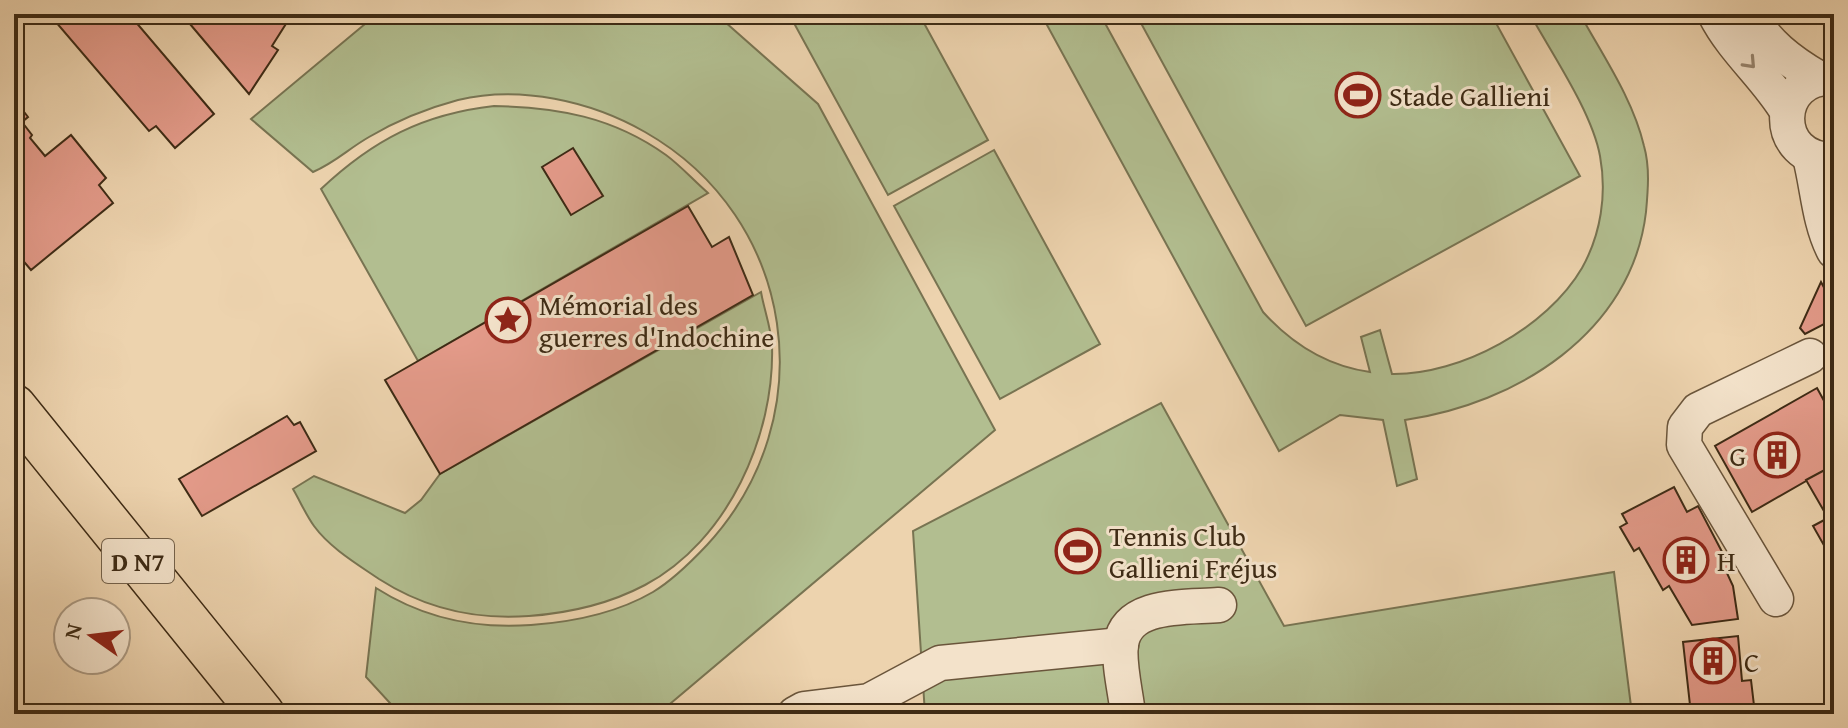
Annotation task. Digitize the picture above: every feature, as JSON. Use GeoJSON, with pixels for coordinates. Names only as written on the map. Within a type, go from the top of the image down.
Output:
{"type":"FeatureCollection","features":[{"type":"Feature","properties":{"kind":"main road","name":"D N7"},"geometry":{"type":"LineString","coordinates":[[14,407],[262,714]]}},
{"type":"Feature","properties":{"kind":"street"},"geometry":{"type":"LineString","coordinates":[[1715,14],[1734,46],[1775,90],[1787,111]]}},
{"type":"Feature","properties":{"kind":"street"},"geometry":{"type":"LineString","coordinates":[[1749,14],[1761,35],[1783,56],[1826,78]]}},
{"type":"Feature","properties":{"kind":"street"},"geometry":{"type":"LineString","coordinates":[[1826,78],[1798,90],[1787,111],[1787,122],[1794,142],[1822,158],[1820,213],[1834,251]]}},
{"type":"Feature","properties":{"kind":"street"},"geometry":{"type":"LineString","coordinates":[[1776,599],[1684,445],[1685,427],[1698,410],[1810,356]]}},
{"type":"Feature","properties":{"kind":"street"},"geometry":{"type":"LineString","coordinates":[[1128,714],[1121,645],[1127,627],[1149,612],[1219,605]]}},
{"type":"Feature","properties":{"kind":"street"},"geometry":{"type":"LineString","coordinates":[[795,714],[804,709],[869,701],[940,663],[1121,645]]}},
{"type":"Feature","properties":{"kind":"green space"},"geometry":{"type":"Polygon","coordinates":[[[377,14],[716,14],[818,104],[995,430],[658,714],[400,714],[366,677],[376,588],[431,614],[471,623],[511,626],[563,622],[610,611],[653,592],[675,576],[707,545],[744,494],[768,439],[779,381],[777,323],[762,267],[735,215],[696,169],[645,132],[578,104],[506,94],[458,100],[390,126],[313,172],[251,119],[377,14]]]}},
{"type":"Feature","properties":{"kind":"green space"},"geometry":{"type":"Polygon","coordinates":[[[789,14],[919,14],[988,140],[888,195],[789,14]]]}},
{"type":"Feature","properties":{"kind":"green space"},"geometry":{"type":"Polygon","coordinates":[[[1041,14],[1100,14],[1263,312],[1286,334],[1324,359],[1370,372],[1361,337],[1380,330],[1392,374],[1419,372],[1473,357],[1525,328],[1567,290],[1582,268],[1594,242],[1601,214],[1603,185],[1600,156],[1580,102],[1530,14],[1580,14],[1633,111],[1648,170],[1646,212],[1636,255],[1618,293],[1593,327],[1562,355],[1526,379],[1488,398],[1405,420],[1417,479],[1397,486],[1383,420],[1340,415],[1279,451],[1041,14]]]}},
{"type":"Feature","properties":{"kind":"green space","name":"Stade Gallieni"},"geometry":{"type":"Polygon","coordinates":[[[1136,14],[1491,14],[1580,176],[1306,326],[1136,14]]]}},
{"type":"Feature","properties":{"kind":"green space"},"geometry":{"type":"Polygon","coordinates":[[[494,106],[562,112],[626,131],[666,155],[708,193],[418,361],[321,189],[360,156],[400,132],[444,115],[494,106]]]}},
{"type":"Feature","properties":{"kind":"green space"},"geometry":{"type":"Polygon","coordinates":[[[994,150],[1100,344],[1000,399],[894,206],[994,150]]]}},
{"type":"Feature","properties":{"kind":"green space"},"geometry":{"type":"Polygon","coordinates":[[[761,292],[772,345],[771,379],[755,449],[741,482],[700,542],[674,566],[631,592],[589,606],[529,616],[470,614],[432,605],[379,579],[336,548],[314,526],[293,489],[314,476],[405,513],[421,500],[440,474],[761,292]]]}},
{"type":"Feature","properties":{"kind":"green space","name":"Tennis Club Gallieni Fréjus"},"geometry":{"type":"Polygon","coordinates":[[[1161,403],[1284,626],[1614,572],[1632,714],[925,714],[913,531],[1161,403]]]}},
{"type":"Feature","properties":{"kind":"building"},"geometry":{"type":"Polygon","coordinates":[[[49,14],[129,14],[214,114],[175,148],[156,126],[149,131],[49,14]]]}},
{"type":"Feature","properties":{"kind":"building"},"geometry":{"type":"Polygon","coordinates":[[[201,14],[281,14],[289,19],[272,46],[278,50],[249,94],[190,24],[201,14]]]}},
{"type":"Feature","properties":{"kind":"building"},"geometry":{"type":"Polygon","coordinates":[[[14,99],[28,117],[22,122],[32,135],[30,138],[45,156],[71,135],[106,178],[99,185],[113,203],[31,270],[14,250],[14,99]]]}},
{"type":"Feature","properties":{"kind":"building"},"geometry":{"type":"Polygon","coordinates":[[[573,148],[603,196],[571,215],[542,167],[573,148]]]}},
{"type":"Feature","properties":{"kind":"building"},"geometry":{"type":"Polygon","coordinates":[[[688,206],[712,247],[729,237],[753,295],[440,474],[385,380],[688,206]]]}},
{"type":"Feature","properties":{"kind":"building"},"geometry":{"type":"Polygon","coordinates":[[[1821,282],[1834,306],[1834,319],[1805,334],[1800,328],[1821,282]]]}},
{"type":"Feature","properties":{"kind":"building","name":"G"},"geometry":{"type":"Polygon","coordinates":[[[1817,388],[1834,419],[1834,465],[1752,512],[1715,446],[1817,388]]]}},
{"type":"Feature","properties":{"kind":"building"},"geometry":{"type":"Polygon","coordinates":[[[287,416],[294,425],[300,422],[316,451],[202,516],[179,479],[287,416]]]}},
{"type":"Feature","properties":{"kind":"building"},"geometry":{"type":"Polygon","coordinates":[[[1834,465],[1834,563],[1813,526],[1828,518],[1806,480],[1834,465]]]}},
{"type":"Feature","properties":{"kind":"building","name":"H"},"geometry":{"type":"Polygon","coordinates":[[[1674,487],[1687,512],[1698,506],[1731,569],[1726,571],[1733,586],[1738,619],[1692,625],[1669,586],[1663,590],[1639,548],[1634,551],[1620,527],[1627,523],[1622,514],[1674,487]]]}},
{"type":"Feature","properties":{"kind":"building","name":"C"},"geometry":{"type":"Polygon","coordinates":[[[1738,636],[1742,681],[1751,680],[1755,714],[1691,714],[1683,642],[1738,636]]]}},
{"type":"Feature","properties":{"kind":"building"},"geometry":{"type":"Polygon","coordinates":[[[14,705],[44,705],[43,714],[14,714],[14,705]]]}},
{"type":"Feature","properties":{"kind":"place","name":"Stade Gallieni"},"geometry":{"type":"Point","coordinates":[1358,95]}},
{"type":"Feature","properties":{"kind":"place","name":"Mémorial des guerres d'Indochine"},"geometry":{"type":"Point","coordinates":[508,320]}},
{"type":"Feature","properties":{"kind":"place","name":"G"},"geometry":{"type":"Point","coordinates":[1777,455]}},
{"type":"Feature","properties":{"kind":"place","name":"Tennis Club Gallieni Fréjus"},"geometry":{"type":"Point","coordinates":[1078,551]}},
{"type":"Feature","properties":{"kind":"place","name":"H"},"geometry":{"type":"Point","coordinates":[1686,560]}},
{"type":"Feature","properties":{"kind":"place","name":"C"},"geometry":{"type":"Point","coordinates":[1713,661]}}]}
